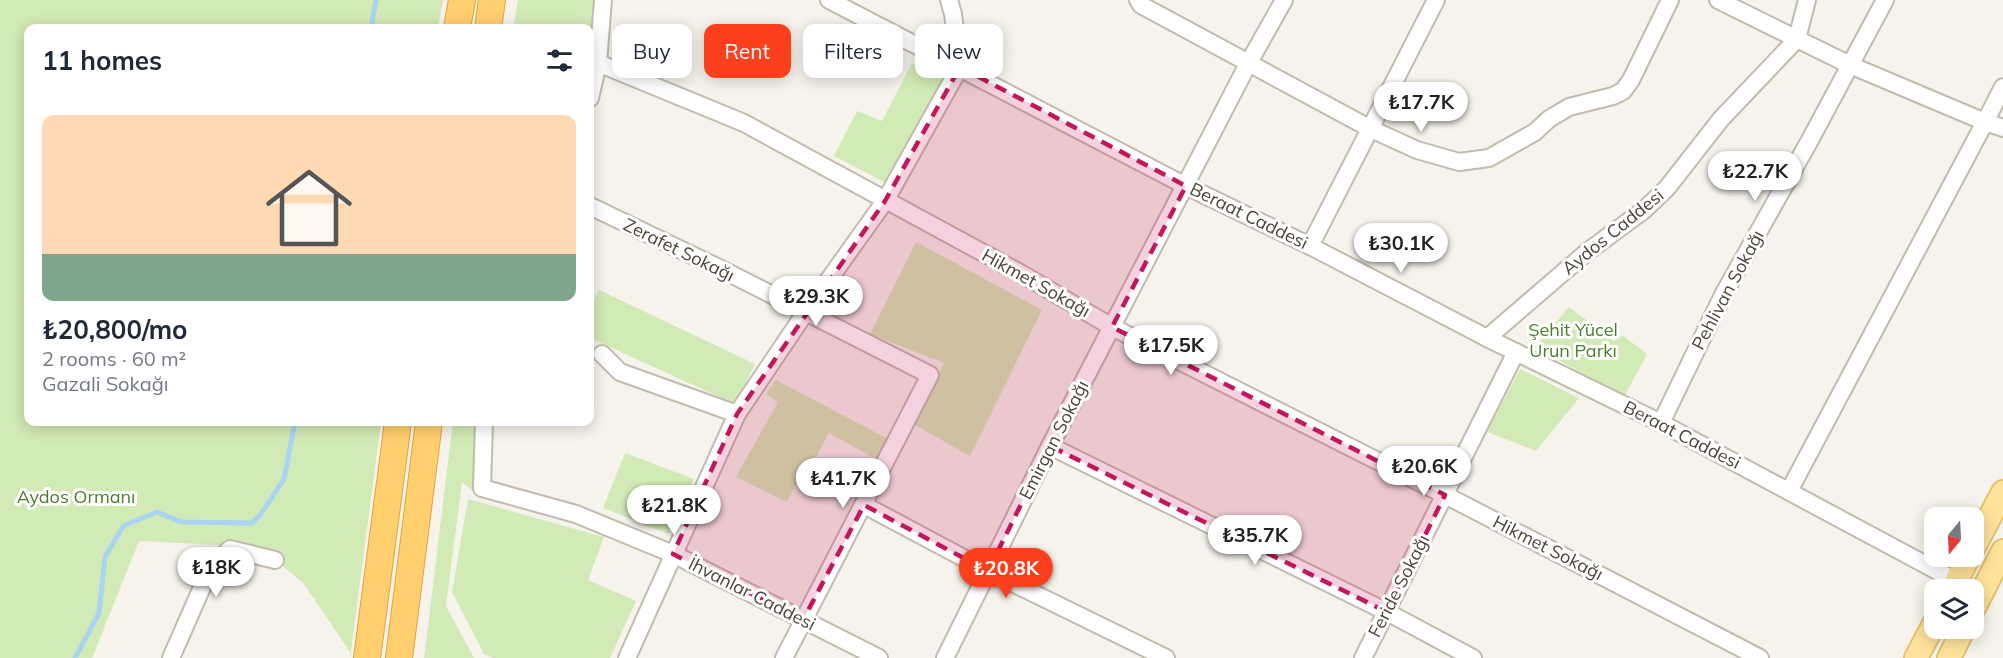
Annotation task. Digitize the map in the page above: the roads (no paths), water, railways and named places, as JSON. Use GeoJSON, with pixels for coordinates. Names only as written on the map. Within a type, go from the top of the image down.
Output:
{"type":"FeatureCollection","features":[{"type":"Feature","properties":{"kind":"highway"},"geometry":{"type":"LineString","coordinates":[[458,24],[462,0]]}},
{"type":"Feature","properties":{"kind":"highway"},"geometry":{"type":"LineString","coordinates":[[489,24],[492,0]]}},
{"type":"Feature","properties":{"kind":"highway"},"geometry":{"type":"LineString","coordinates":[[367,658],[397,426]]}},
{"type":"Feature","properties":{"kind":"highway"},"geometry":{"type":"LineString","coordinates":[[399,658],[428,426]]}},
{"type":"Feature","properties":{"kind":"main road"},"geometry":{"type":"LineString","coordinates":[[1984,528],[2003,492]]}},
{"type":"Feature","properties":{"kind":"main road"},"geometry":{"type":"LineString","coordinates":[[1984,589],[2003,552]]}},
{"type":"Feature","properties":{"kind":"main road"},"geometry":{"type":"LineString","coordinates":[[1916,658],[1926,639]]}},
{"type":"Feature","properties":{"kind":"main road"},"geometry":{"type":"LineString","coordinates":[[1948,658],[1958,639]]}},
{"type":"Feature","properties":{"kind":"street"},"geometry":{"type":"LineString","coordinates":[[594,80],[598,63],[603,0]]}},
{"type":"Feature","properties":{"kind":"street","name":"Beraat Caddesi"},"geometry":{"type":"LineString","coordinates":[[829,0],[915,44]]}},
{"type":"Feature","properties":{"kind":"street"},"geometry":{"type":"LineString","coordinates":[[949,0],[954,24]]}},
{"type":"Feature","properties":{"kind":"street"},"geometry":{"type":"LineString","coordinates":[[1138,0],[1141,5],[1371,129],[1417,150],[1459,162],[1489,158],[1535,132],[1549,119],[1569,106],[1602,100],[1623,91],[1631,80],[1670,0]]}},
{"type":"Feature","properties":{"kind":"street","name":"Emirgan Sokağı"},"geometry":{"type":"LineString","coordinates":[[945,658],[1050,446],[1248,64],[1284,0]]}},
{"type":"Feature","properties":{"kind":"street"},"geometry":{"type":"LineString","coordinates":[[1310,246],[1436,0]]}},
{"type":"Feature","properties":{"kind":"street"},"geometry":{"type":"LineString","coordinates":[[1718,0],[1850,65],[2003,128]]}},
{"type":"Feature","properties":{"kind":"street","name":"Aydos Caddesi"},"geometry":{"type":"LineString","coordinates":[[1487,338],[1587,252],[1644,210],[1667,188],[1721,119],[1797,39],[1807,0]]}},
{"type":"Feature","properties":{"kind":"street","name":"Pehlivan Sokağı"},"geometry":{"type":"LineString","coordinates":[[1661,423],[1723,295],[1885,0]]}},
{"type":"Feature","properties":{"kind":"street","name":"Hikmet Sokağı"},"geometry":{"type":"LineString","coordinates":[[598,63],[744,123],[1022,274],[1112,327],[1445,495],[1760,658]]}},
{"type":"Feature","properties":{"kind":"street"},"geometry":{"type":"LineString","coordinates":[[627,658],[737,414],[885,201],[954,78]]}},
{"type":"Feature","properties":{"kind":"street","name":"Beraat Caddesi"},"geometry":{"type":"LineString","coordinates":[[981,78],[1186,186],[1661,423],[1789,491],[1943,579]]}},
{"type":"Feature","properties":{"kind":"street"},"geometry":{"type":"LineString","coordinates":[[1789,491],[2003,87]]}},
{"type":"Feature","properties":{"kind":"street","name":"Zerafet Sokağı"},"geometry":{"type":"LineString","coordinates":[[594,208],[721,269],[930,375],[864,505]]}},
{"type":"Feature","properties":{"kind":"street","name":"Feride Sokağı"},"geometry":{"type":"LineString","coordinates":[[1363,658],[1516,352]]}},
{"type":"Feature","properties":{"kind":"street"},"geometry":{"type":"LineString","coordinates":[[602,354],[620,372],[737,414]]}},
{"type":"Feature","properties":{"kind":"street","name":"İhvanlar Caddesi"},"geometry":{"type":"LineString","coordinates":[[484,426],[482,488],[576,514],[673,554],[879,658]]}},
{"type":"Feature","properties":{"kind":"street"},"geometry":{"type":"LineString","coordinates":[[1050,446],[1387,612],[1473,658]]}},
{"type":"Feature","properties":{"kind":"street"},"geometry":{"type":"LineString","coordinates":[[784,658],[864,505],[988,572],[1166,658]]}},
{"type":"Feature","properties":{"kind":"street"},"geometry":{"type":"LineString","coordinates":[[171,658],[210,568],[230,549],[275,560]]}},
{"type":"Feature","properties":{"kind":"waterway"},"geometry":{"type":"LineString","coordinates":[[372,24],[376,0]]}},
{"type":"Feature","properties":{"kind":"waterway"},"geometry":{"type":"LineString","coordinates":[[75,658],[99,613],[105,557],[123,526],[157,512],[181,522],[252,523],[261,514],[284,479],[294,426]]}},
{"type":"Feature","properties":{"kind":"park label","name":"Şehit Yücel Urun Parkı"},"geometry":{"type":"Point","coordinates":[1573,340]}},
{"type":"Feature","properties":{"kind":"park label","name":"Aydos Ormanı"},"geometry":{"type":"Point","coordinates":[76,497]}}]}
